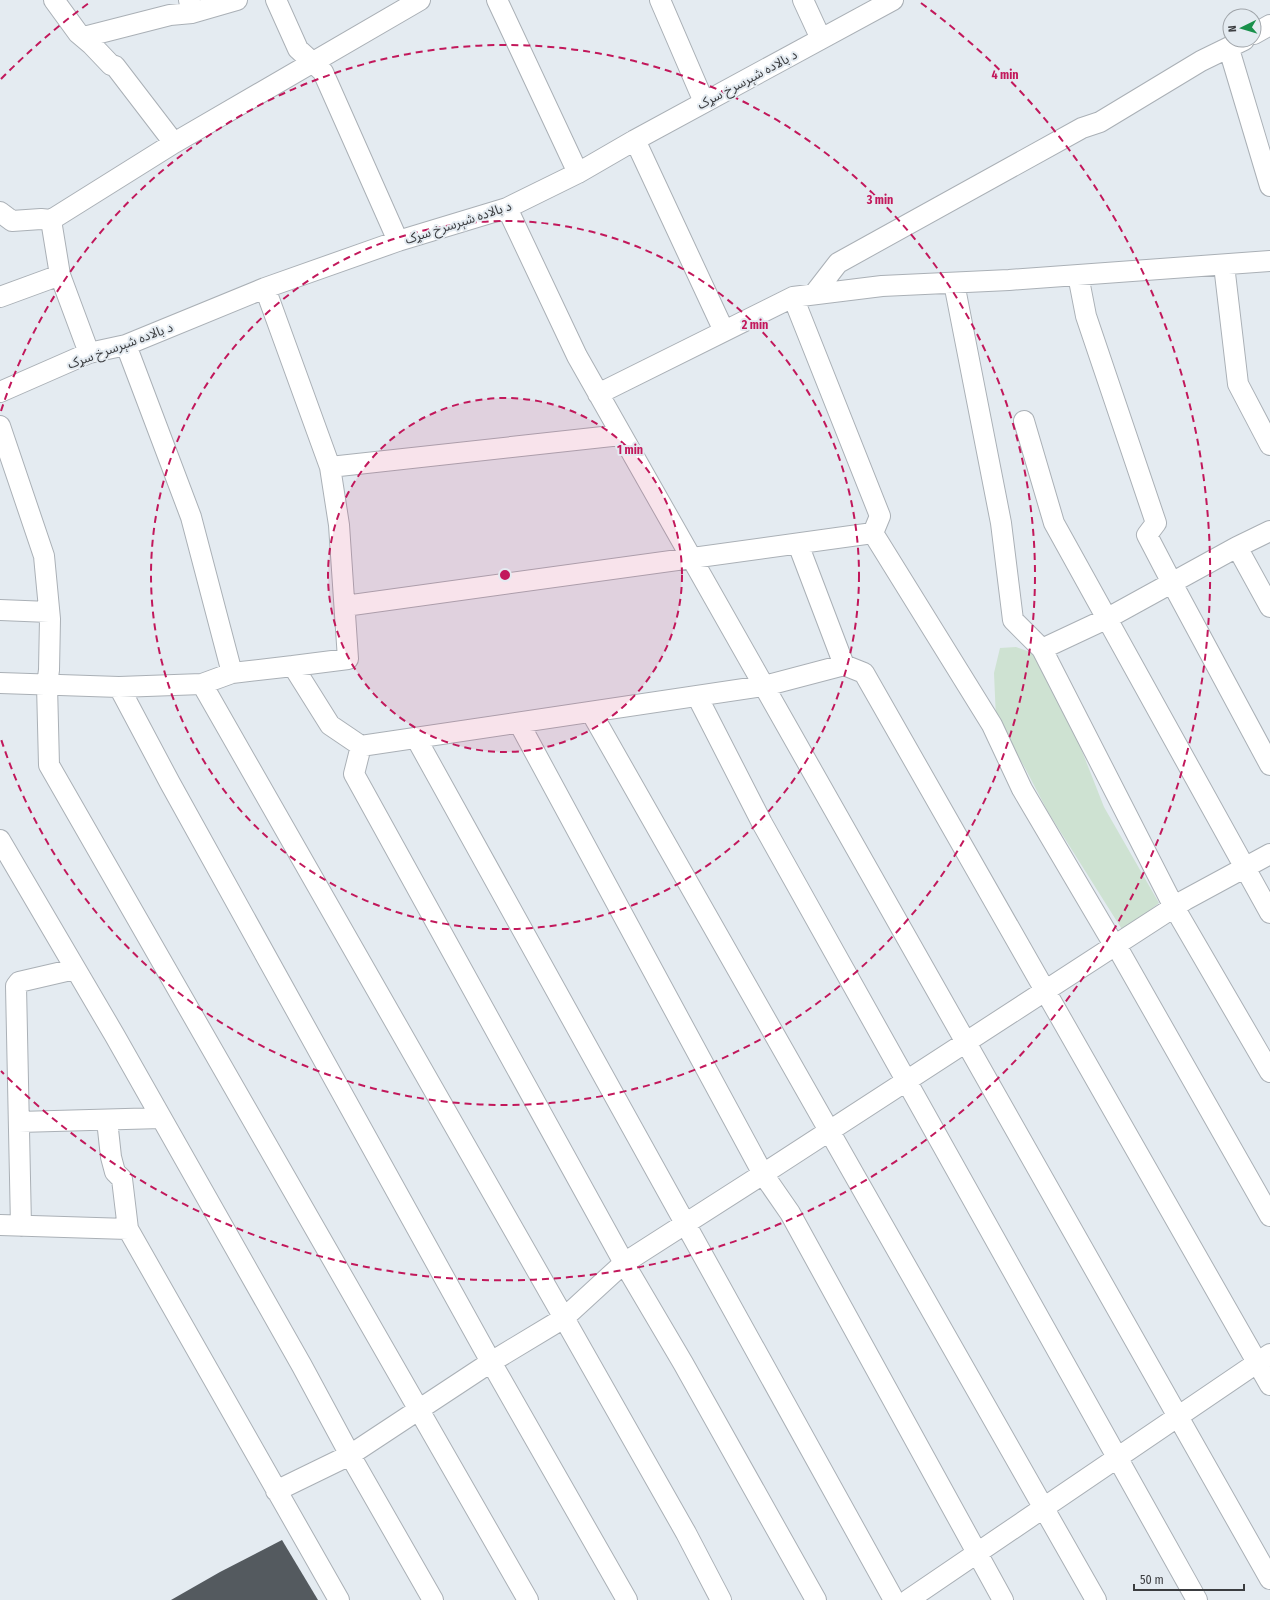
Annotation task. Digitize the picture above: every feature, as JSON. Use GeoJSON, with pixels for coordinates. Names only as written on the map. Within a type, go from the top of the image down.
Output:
{"type":"FeatureCollection","features":[{"type":"Feature","properties":{"kind":"street"},"geometry":{"type":"LineString","coordinates":[[54,0],[78,33],[84,37],[111,65],[115,66],[174,143]]}},
{"type":"Feature","properties":{"kind":"street"},"geometry":{"type":"LineString","coordinates":[[84,37],[170,15],[190,6],[237,0]]}},
{"type":"Feature","properties":{"kind":"street"},"geometry":{"type":"LineString","coordinates":[[276,0],[298,49],[323,72],[398,241]]}},
{"type":"Feature","properties":{"kind":"street"},"geometry":{"type":"LineString","coordinates":[[0,212],[12,221],[41,218],[51,220],[174,143],[420,0]]}},
{"type":"Feature","properties":{"kind":"street"},"geometry":{"type":"LineString","coordinates":[[496,0],[578,172]]}},
{"type":"Feature","properties":{"kind":"street"},"geometry":{"type":"LineString","coordinates":[[660,0],[704,102]]}},
{"type":"Feature","properties":{"kind":"street"},"geometry":{"type":"LineString","coordinates":[[803,0],[821,39]]}},
{"type":"Feature","properties":{"kind":"street","name":"د بالاده شېرسرخ سړک"},"geometry":{"type":"LineString","coordinates":[[0,392],[89,353],[126,345],[265,288],[398,241],[507,208],[578,172],[893,0]]}},
{"type":"Feature","properties":{"kind":"street"},"geometry":{"type":"LineString","coordinates":[[814,294],[838,263],[1082,128],[1100,122],[1201,61],[1229,48]]}},
{"type":"Feature","properties":{"kind":"street"},"geometry":{"type":"LineString","coordinates":[[1238,48],[1270,186]]}},
{"type":"Feature","properties":{"kind":"street"},"geometry":{"type":"LineString","coordinates":[[635,140],[724,331]]}},
{"type":"Feature","properties":{"kind":"street"},"geometry":{"type":"LineString","coordinates":[[507,208],[577,356],[598,394],[1270,1579]]}},
{"type":"Feature","properties":{"kind":"street"},"geometry":{"type":"LineString","coordinates":[[51,220],[60,275],[89,353]]}},
{"type":"Feature","properties":{"kind":"street"},"geometry":{"type":"LineString","coordinates":[[598,394],[793,297],[882,286],[954,283],[1270,261]]}},
{"type":"Feature","properties":{"kind":"street"},"geometry":{"type":"LineString","coordinates":[[1224,265],[1238,384],[1270,445]]}},
{"type":"Feature","properties":{"kind":"street"},"geometry":{"type":"LineString","coordinates":[[0,297],[60,275]]}},
{"type":"Feature","properties":{"kind":"street"},"geometry":{"type":"LineString","coordinates":[[1078,275],[1086,316],[1156,523],[1147,535],[1270,765]]}},
{"type":"Feature","properties":{"kind":"street"},"geometry":{"type":"LineString","coordinates":[[954,283],[1001,524],[1013,620],[1042,649],[1174,907],[1270,1072]]}},
{"type":"Feature","properties":{"kind":"street"},"geometry":{"type":"LineString","coordinates":[[0,683],[119,686],[202,684],[232,673],[348,659],[339,525],[330,467],[265,288]]}},
{"type":"Feature","properties":{"kind":"street"},"geometry":{"type":"LineString","coordinates":[[793,297],[880,516],[873,533]]}},
{"type":"Feature","properties":{"kind":"street"},"geometry":{"type":"LineString","coordinates":[[126,345],[191,517],[232,673]]}},
{"type":"Feature","properties":{"kind":"street"},"geometry":{"type":"LineString","coordinates":[[1024,421],[1054,524],[1270,913]]}},
{"type":"Feature","properties":{"kind":"street"},"geometry":{"type":"LineString","coordinates":[[0,426],[44,556],[49,612],[49,670],[47,685],[49,765],[528,1600]]}},
{"type":"Feature","properties":{"kind":"street"},"geometry":{"type":"LineString","coordinates":[[330,467],[621,435]]}},
{"type":"Feature","properties":{"kind":"street"},"geometry":{"type":"LineString","coordinates":[[1042,649],[1106,619],[1237,547],[1270,531]]}},
{"type":"Feature","properties":{"kind":"street"},"geometry":{"type":"LineString","coordinates":[[345,606],[873,533]]}},
{"type":"Feature","properties":{"kind":"street"},"geometry":{"type":"LineString","coordinates":[[873,533],[992,725],[1022,789],[1115,945],[1270,1216]]}},
{"type":"Feature","properties":{"kind":"street"},"geometry":{"type":"LineString","coordinates":[[798,544],[844,665]]}},
{"type":"Feature","properties":{"kind":"street"},"geometry":{"type":"LineString","coordinates":[[1237,547],[1270,607]]}},
{"type":"Feature","properties":{"kind":"street"},"geometry":{"type":"LineString","coordinates":[[0,610],[49,612]]}},
{"type":"Feature","properties":{"kind":"street"},"geometry":{"type":"LineString","coordinates":[[293,666],[330,725],[361,746],[764,686],[844,665],[864,673],[1044,991],[1264,1358],[1270,1384]]}},
{"type":"Feature","properties":{"kind":"street"},"geometry":{"type":"LineString","coordinates":[[202,684],[686,1533],[721,1600]]}},
{"type":"Feature","properties":{"kind":"street"},"geometry":{"type":"LineString","coordinates":[[119,686],[170,784],[491,1362],[627,1600]]}},
{"type":"Feature","properties":{"kind":"street"},"geometry":{"type":"LineString","coordinates":[[697,696],[762,824],[1197,1600]]}},
{"type":"Feature","properties":{"kind":"street"},"geometry":{"type":"LineString","coordinates":[[591,712],[1096,1600]]}},
{"type":"Feature","properties":{"kind":"street"},"geometry":{"type":"LineString","coordinates":[[519,723],[764,1174],[790,1213],[1003,1600]]}},
{"type":"Feature","properties":{"kind":"street"},"geometry":{"type":"LineString","coordinates":[[416,738],[894,1600]]}},
{"type":"Feature","properties":{"kind":"street"},"geometry":{"type":"LineString","coordinates":[[361,746],[354,774],[624,1263],[683,1363],[816,1600]]}},
{"type":"Feature","properties":{"kind":"street"},"geometry":{"type":"LineString","coordinates":[[0,840],[115,1036],[433,1600]]}},
{"type":"Feature","properties":{"kind":"street"},"geometry":{"type":"LineString","coordinates":[[276,1491],[350,1455],[491,1362],[564,1318],[624,1263],[764,1174],[1174,907],[1270,854]]}},
{"type":"Feature","properties":{"kind":"street"},"geometry":{"type":"LineString","coordinates":[[21,1226],[16,986],[19,982],[75,969]]}},
{"type":"Feature","properties":{"kind":"street"},"geometry":{"type":"LineString","coordinates":[[19,1122],[161,1118]]}},
{"type":"Feature","properties":{"kind":"street"},"geometry":{"type":"LineString","coordinates":[[107,1120],[111,1156],[115,1172],[122,1178],[128,1229],[339,1600]]}},
{"type":"Feature","properties":{"kind":"street"},"geometry":{"type":"LineString","coordinates":[[0,1225],[128,1229]]}},
{"type":"Feature","properties":{"kind":"street"},"geometry":{"type":"LineString","coordinates":[[908,1600],[1264,1358]]}},
{"type":"Feature","properties":{"kind":"green space"},"geometry":{"type":"Polygon","coordinates":[[[1016,647],[1030,652],[1039,662],[1080,746],[1104,807],[1159,903],[1123,931],[1048,812],[1025,768],[996,719],[994,673],[1000,648],[1016,647]]]}},
{"type":"Feature","properties":{"kind":"building"},"geometry":{"type":"Polygon","coordinates":[[[282,1540],[318,1600],[171,1600],[220,1572],[282,1540]]]}}]}
